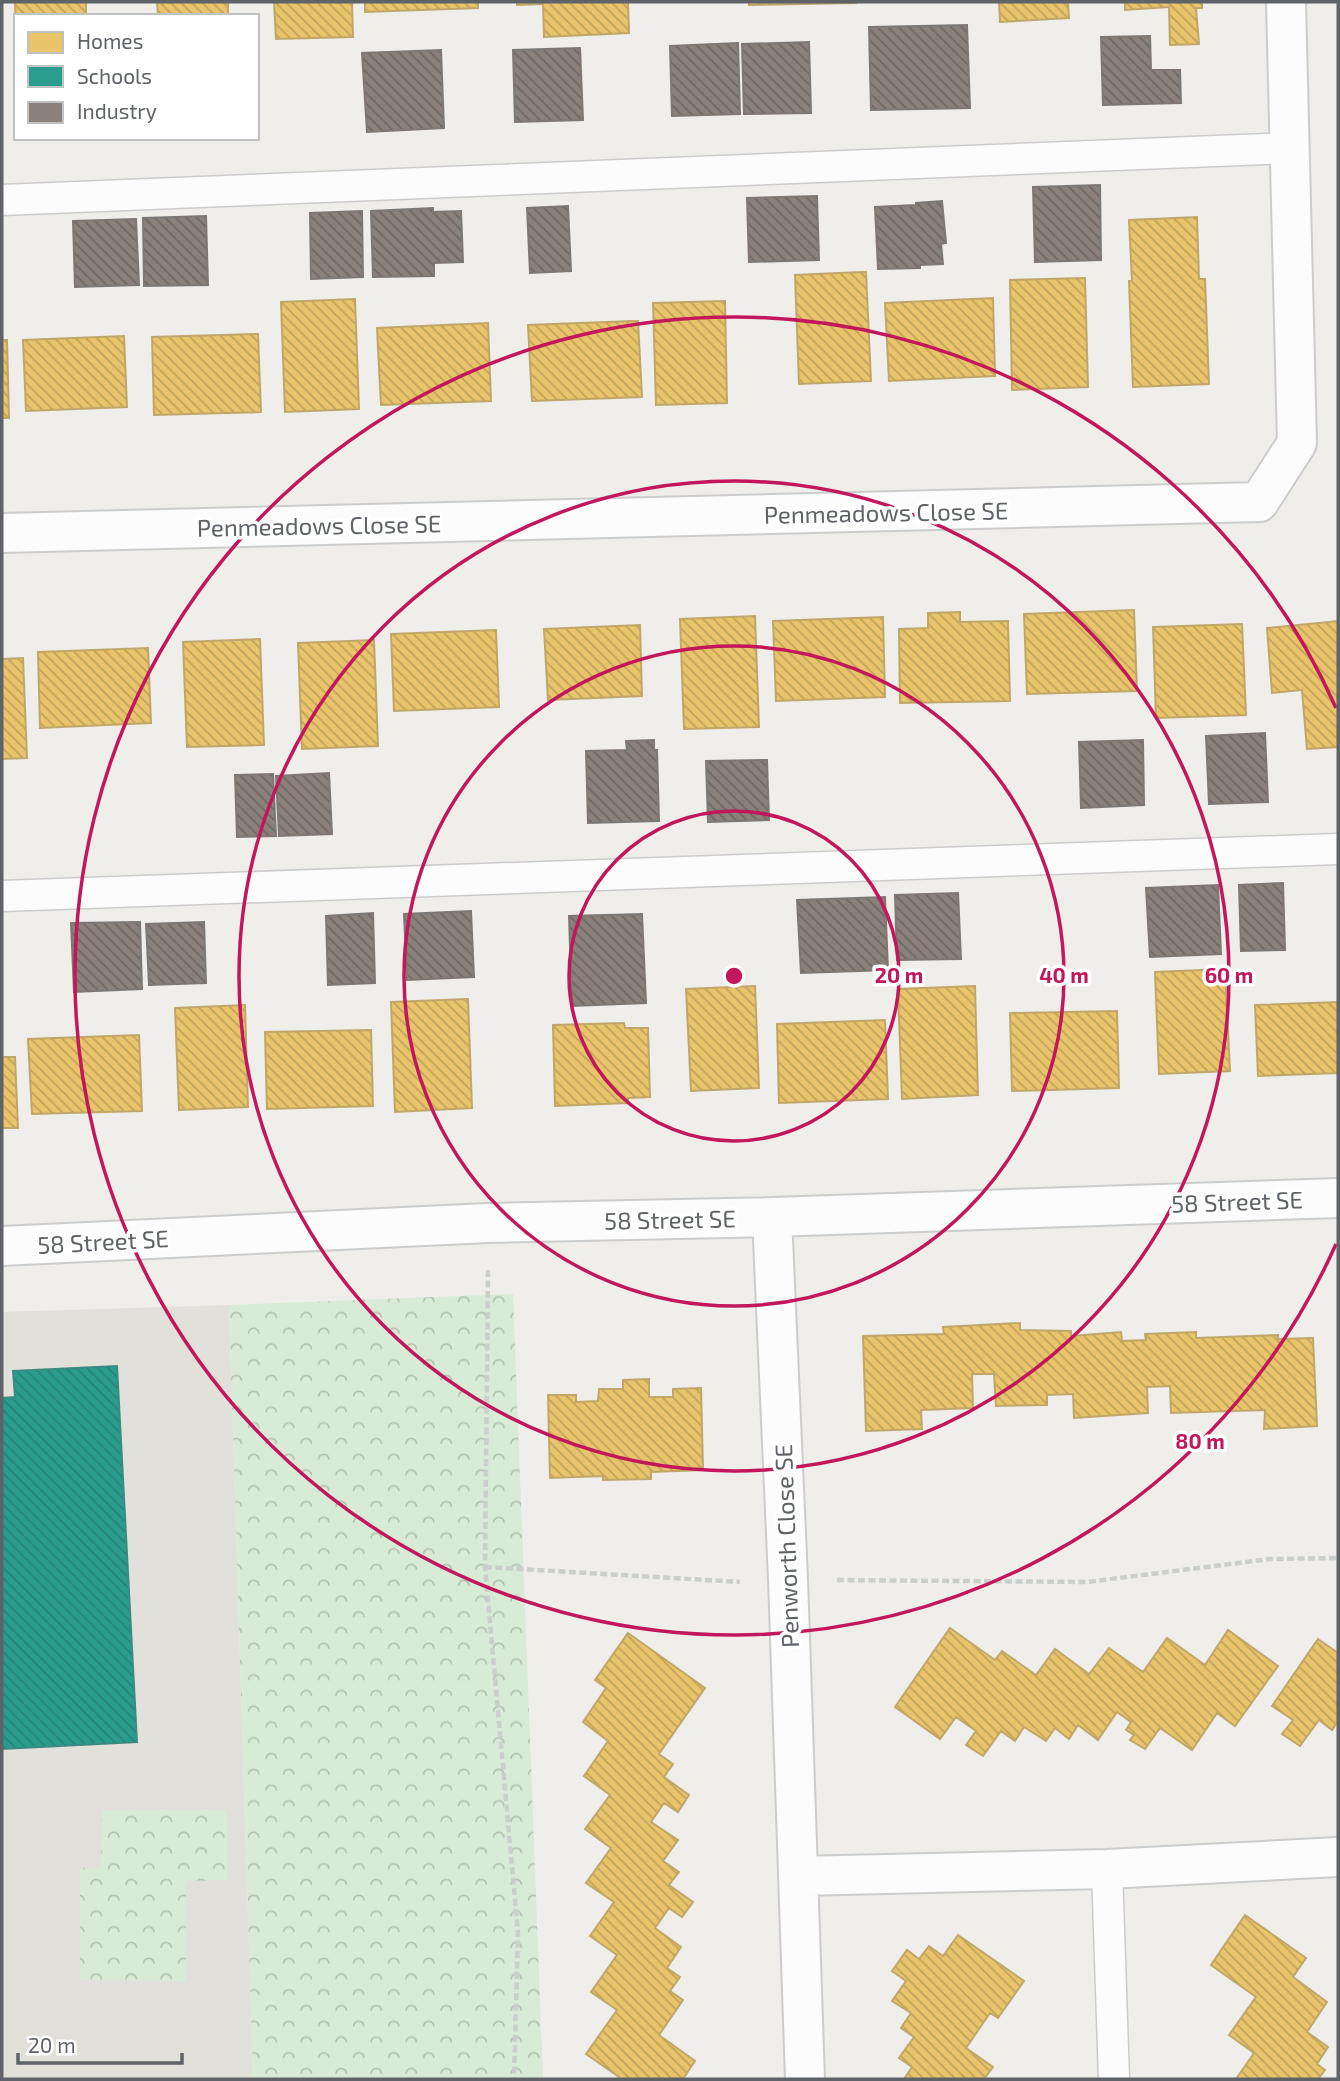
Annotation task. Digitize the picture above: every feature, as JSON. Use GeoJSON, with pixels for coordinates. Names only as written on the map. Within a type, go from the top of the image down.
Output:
{"type":"FeatureCollection","features":[{"type":"Feature","properties":{"kind":"street","name":"Penmeadows Close SE"},"geometry":{"type":"LineString","coordinates":[[2,533],[1259,502],[1297,443],[1286,2]]}},
{"type":"Feature","properties":{"kind":"street","name":"58 Street SE"},"geometry":{"type":"LineString","coordinates":[[2,1246],[488,1223],[772,1217],[1338,1198]]}},
{"type":"Feature","properties":{"kind":"street","name":"Penworth Close SE"},"geometry":{"type":"LineString","coordinates":[[772,1217],[788,1579],[805,2079]]}},
{"type":"Feature","properties":{"kind":"street"},"geometry":{"type":"LineString","coordinates":[[798,1875],[1107,1869],[1338,1857]]}},
{"type":"Feature","properties":{"kind":"lane"},"geometry":{"type":"LineString","coordinates":[[2,200],[1290,148]]}},
{"type":"Feature","properties":{"kind":"lane"},"geometry":{"type":"LineString","coordinates":[[2,896],[1338,849]]}},
{"type":"Feature","properties":{"kind":"lane"},"geometry":{"type":"LineString","coordinates":[[1107,1869],[1114,2079]]}},
{"type":"Feature","properties":{"kind":"path"},"geometry":{"type":"LineString","coordinates":[[488,1223],[485,1567],[519,1933],[514,2079]]}},
{"type":"Feature","properties":{"kind":"path"},"geometry":{"type":"LineString","coordinates":[[485,1567],[742,1582],[788,1579],[1087,1582],[1270,1559],[1338,1558]]}},
{"type":"Feature","properties":{"kind":"shaded area"},"geometry":{"type":"Polygon","coordinates":[[[229,1305],[253,2079],[2,2079],[2,1312],[229,1305]]]}},
{"type":"Feature","properties":{"kind":"green space"},"geometry":{"type":"Polygon","coordinates":[[[513,1294],[543,2079],[253,2079],[229,1305],[513,1294]]]}},
{"type":"Feature","properties":{"kind":"green space"},"geometry":{"type":"Polygon","coordinates":[[[102,1810],[227,1810],[227,1880],[186,1881],[186,1981],[80,1980],[80,1868],[101,1867],[102,1810]]]}},
{"type":"Feature","properties":{"kind":"building: Homes"},"geometry":{"type":"Polygon","coordinates":[[[15,2],[86,2],[86,14],[15,14],[15,2]]]}},
{"type":"Feature","properties":{"kind":"building: Homes"},"geometry":{"type":"Polygon","coordinates":[[[157,2],[228,2],[228,14],[158,14],[157,2]]]}},
{"type":"Feature","properties":{"kind":"building: Homes"},"geometry":{"type":"Polygon","coordinates":[[[274,2],[352,2],[353,37],[276,39],[274,2]]]}},
{"type":"Feature","properties":{"kind":"building: Homes"},"geometry":{"type":"Polygon","coordinates":[[[365,2],[478,2],[478,8],[365,12],[365,2]]]}},
{"type":"Feature","properties":{"kind":"building: Homes"},"geometry":{"type":"Polygon","coordinates":[[[517,2],[628,2],[629,33],[544,37],[543,4],[517,5],[517,2]]]}},
{"type":"Feature","properties":{"kind":"building: Homes"},"geometry":{"type":"Polygon","coordinates":[[[749,2],[856,2],[856,3],[749,5],[749,2]]]}},
{"type":"Feature","properties":{"kind":"building: Homes"},"geometry":{"type":"Polygon","coordinates":[[[999,2],[1068,2],[1069,18],[1000,22],[999,2]]]}},
{"type":"Feature","properties":{"kind":"building: Homes"},"geometry":{"type":"Polygon","coordinates":[[[1125,2],[1202,2],[1202,8],[1196,8],[1199,44],[1170,45],[1169,7],[1125,10],[1125,2]]]}},
{"type":"Feature","properties":{"kind":"building: Homes"},"geometry":{"type":"Polygon","coordinates":[[[1197,217],[1199,279],[1205,279],[1209,384],[1133,387],[1129,220],[1197,217]]]}},
{"type":"Feature","properties":{"kind":"building: Homes"},"geometry":{"type":"Polygon","coordinates":[[[866,272],[871,381],[799,384],[795,275],[866,272]]]}},
{"type":"Feature","properties":{"kind":"building: Homes"},"geometry":{"type":"Polygon","coordinates":[[[1085,278],[1088,387],[1012,390],[1010,280],[1085,278]]]}},
{"type":"Feature","properties":{"kind":"building: Homes"},"geometry":{"type":"Polygon","coordinates":[[[993,298],[995,376],[889,381],[885,303],[993,298]]]}},
{"type":"Feature","properties":{"kind":"building: Homes"},"geometry":{"type":"Polygon","coordinates":[[[355,299],[359,409],[285,412],[281,302],[355,299]]]}},
{"type":"Feature","properties":{"kind":"building: Homes"},"geometry":{"type":"Polygon","coordinates":[[[725,301],[727,403],[656,405],[653,303],[725,301]]]}},
{"type":"Feature","properties":{"kind":"building: Homes"},"geometry":{"type":"Polygon","coordinates":[[[638,321],[642,397],[532,401],[528,325],[638,321]]]}},
{"type":"Feature","properties":{"kind":"building: Homes"},"geometry":{"type":"Polygon","coordinates":[[[488,323],[491,401],[381,405],[377,328],[488,323]]]}},
{"type":"Feature","properties":{"kind":"building: Homes"},"geometry":{"type":"Polygon","coordinates":[[[258,334],[261,412],[154,415],[152,337],[258,334]]]}},
{"type":"Feature","properties":{"kind":"building: Homes"},"geometry":{"type":"Polygon","coordinates":[[[124,336],[127,407],[26,411],[23,340],[124,336]]]}},
{"type":"Feature","properties":{"kind":"building: Homes"},"geometry":{"type":"Polygon","coordinates":[[[2,340],[7,340],[9,418],[2,418],[2,340]]]}},
{"type":"Feature","properties":{"kind":"building: Homes"},"geometry":{"type":"Polygon","coordinates":[[[1134,610],[1137,691],[1027,694],[1024,614],[1134,610]]]}},
{"type":"Feature","properties":{"kind":"building: Homes"},"geometry":{"type":"Polygon","coordinates":[[[960,612],[960,622],[1008,621],[1010,701],[900,703],[899,629],[928,628],[928,613],[960,612]]]}},
{"type":"Feature","properties":{"kind":"building: Homes"},"geometry":{"type":"Polygon","coordinates":[[[755,616],[759,727],[684,729],[680,619],[755,616]]]}},
{"type":"Feature","properties":{"kind":"building: Homes"},"geometry":{"type":"Polygon","coordinates":[[[883,617],[885,697],[776,701],[773,621],[883,617]]]}},
{"type":"Feature","properties":{"kind":"building: Homes"},"geometry":{"type":"Polygon","coordinates":[[[1338,621],[1338,747],[1307,749],[1302,690],[1272,693],[1267,628],[1338,621]]]}},
{"type":"Feature","properties":{"kind":"building: Homes"},"geometry":{"type":"Polygon","coordinates":[[[1242,624],[1246,715],[1156,718],[1153,627],[1242,624]]]}},
{"type":"Feature","properties":{"kind":"building: Homes"},"geometry":{"type":"Polygon","coordinates":[[[640,625],[642,696],[548,700],[544,629],[640,625]]]}},
{"type":"Feature","properties":{"kind":"building: Homes"},"geometry":{"type":"Polygon","coordinates":[[[496,630],[499,707],[394,711],[391,634],[496,630]]]}},
{"type":"Feature","properties":{"kind":"building: Homes"},"geometry":{"type":"Polygon","coordinates":[[[260,639],[264,745],[187,747],[183,642],[260,639]]]}},
{"type":"Feature","properties":{"kind":"building: Homes"},"geometry":{"type":"Polygon","coordinates":[[[374,640],[378,746],[302,749],[298,643],[374,640]]]}},
{"type":"Feature","properties":{"kind":"building: Homes"},"geometry":{"type":"Polygon","coordinates":[[[148,648],[151,723],[40,728],[38,652],[148,648]]]}},
{"type":"Feature","properties":{"kind":"building: Homes"},"geometry":{"type":"Polygon","coordinates":[[[23,658],[27,758],[2,759],[2,659],[23,658]]]}},
{"type":"Feature","properties":{"kind":"building: Homes"},"geometry":{"type":"Polygon","coordinates":[[[1225,969],[1230,1071],[1159,1074],[1155,972],[1225,969]]]}},
{"type":"Feature","properties":{"kind":"building: Homes"},"geometry":{"type":"Polygon","coordinates":[[[755,986],[759,1088],[691,1091],[686,989],[755,986]]]}},
{"type":"Feature","properties":{"kind":"building: Homes"},"geometry":{"type":"Polygon","coordinates":[[[975,986],[978,1095],[902,1099],[898,989],[975,986]]]}},
{"type":"Feature","properties":{"kind":"building: Homes"},"geometry":{"type":"Polygon","coordinates":[[[468,999],[472,1108],[395,1112],[391,1002],[468,999]]]}},
{"type":"Feature","properties":{"kind":"building: Homes"},"geometry":{"type":"Polygon","coordinates":[[[1338,1002],[1338,1073],[1258,1076],[1255,1005],[1338,1002]]]}},
{"type":"Feature","properties":{"kind":"building: Homes"},"geometry":{"type":"Polygon","coordinates":[[[245,1005],[248,1107],[179,1110],[175,1008],[245,1005]]]}},
{"type":"Feature","properties":{"kind":"building: Homes"},"geometry":{"type":"Polygon","coordinates":[[[1117,1011],[1119,1088],[1012,1091],[1010,1013],[1117,1011]]]}},
{"type":"Feature","properties":{"kind":"building: Homes"},"geometry":{"type":"Polygon","coordinates":[[[885,1020],[888,1099],[779,1103],[777,1024],[885,1020]]]}},
{"type":"Feature","properties":{"kind":"building: Homes"},"geometry":{"type":"Polygon","coordinates":[[[624,1023],[625,1028],[648,1028],[650,1097],[628,1098],[628,1103],[555,1106],[553,1025],[624,1023]]]}},
{"type":"Feature","properties":{"kind":"building: Homes"},"geometry":{"type":"Polygon","coordinates":[[[371,1030],[373,1106],[267,1109],[265,1032],[371,1030]]]}},
{"type":"Feature","properties":{"kind":"building: Homes"},"geometry":{"type":"Polygon","coordinates":[[[139,1035],[142,1111],[32,1114],[28,1039],[139,1035]]]}},
{"type":"Feature","properties":{"kind":"building: Homes"},"geometry":{"type":"Polygon","coordinates":[[[2,1057],[15,1057],[18,1128],[2,1128],[2,1057]]]}},
{"type":"Feature","properties":{"kind":"building: Homes"},"geometry":{"type":"Polygon","coordinates":[[[1020,1323],[1020,1330],[1071,1331],[1071,1336],[1121,1332],[1122,1341],[1146,1340],[1145,1334],[1196,1332],[1196,1338],[1278,1335],[1278,1339],[1313,1338],[1317,1426],[1264,1429],[1265,1410],[1171,1413],[1170,1386],[1147,1387],[1148,1413],[1074,1418],[1073,1394],[1047,1395],[1047,1405],[996,1406],[994,1374],[972,1374],[973,1408],[921,1410],[922,1429],[866,1431],[863,1336],[944,1334],[943,1327],[1020,1323]]]}},
{"type":"Feature","properties":{"kind":"building: Homes"},"geometry":{"type":"Polygon","coordinates":[[[649,1379],[649,1397],[673,1397],[673,1389],[701,1388],[703,1470],[651,1472],[651,1479],[603,1480],[603,1476],[550,1478],[548,1395],[576,1395],[576,1402],[598,1401],[599,1389],[623,1389],[623,1380],[649,1379]]]}},
{"type":"Feature","properties":{"kind":"building: Homes"},"geometry":{"type":"Polygon","coordinates":[[[950,1628],[995,1660],[1002,1651],[1036,1675],[1055,1649],[1089,1674],[1109,1648],[1143,1672],[1167,1638],[1205,1665],[1228,1630],[1278,1666],[1235,1726],[1217,1713],[1192,1750],[1160,1728],[1145,1749],[1130,1740],[1134,1735],[1126,1730],[1131,1722],[1117,1712],[1098,1740],[1078,1725],[1069,1739],[1055,1728],[1046,1741],[1024,1727],[1015,1741],[1001,1731],[983,1756],[966,1745],[976,1731],[956,1717],[940,1739],[895,1707],[950,1628]]]}},
{"type":"Feature","properties":{"kind":"building: Homes"},"geometry":{"type":"Polygon","coordinates":[[[628,1633],[705,1688],[659,1754],[673,1764],[664,1777],[689,1795],[678,1812],[664,1803],[651,1822],[678,1840],[663,1861],[679,1872],[669,1885],[693,1902],[682,1917],[669,1908],[655,1928],[681,1947],[667,1968],[680,1977],[670,1991],[683,2000],[659,2035],[695,2061],[683,2079],[622,2079],[586,2054],[617,2010],[591,1992],[617,1955],[590,1936],[614,1902],[586,1883],[611,1848],[585,1829],[610,1795],[584,1776],[608,1741],[583,1722],[606,1688],[595,1680],[628,1633]]]}},
{"type":"Feature","properties":{"kind":"building: Homes"},"geometry":{"type":"Polygon","coordinates":[[[1318,1639],[1338,1653],[1338,1721],[1332,1730],[1319,1720],[1300,1746],[1282,1734],[1293,1720],[1272,1706],[1318,1639]]]}},
{"type":"Feature","properties":{"kind":"building: Homes"},"geometry":{"type":"Polygon","coordinates":[[[1245,1915],[1306,1958],[1293,1977],[1327,2002],[1307,2032],[1328,2047],[1317,2064],[1325,2070],[1318,2079],[1236,2079],[1254,2053],[1229,2035],[1256,1997],[1211,1965],[1245,1915]]]}},
{"type":"Feature","properties":{"kind":"building: Homes"},"geometry":{"type":"Polygon","coordinates":[[[958,1935],[1024,1981],[998,2018],[990,2013],[966,2048],[993,2067],[984,2079],[904,2079],[912,2067],[899,2058],[914,2037],[901,2028],[911,2013],[892,2001],[906,1981],[892,1971],[907,1950],[919,1959],[929,1946],[943,1956],[958,1935]]]}},
{"type":"Feature","properties":{"kind":"building: Schools"},"geometry":{"type":"Polygon","coordinates":[[[117,1366],[137,1742],[2,1749],[2,1398],[15,1397],[13,1371],[117,1366]]]}},
{"type":"Feature","properties":{"kind":"building: Industry"},"geometry":{"type":"Polygon","coordinates":[[[967,25],[970,108],[871,110],[869,27],[967,25]]]}},
{"type":"Feature","properties":{"kind":"building: Industry"},"geometry":{"type":"Polygon","coordinates":[[[1150,36],[1151,70],[1180,70],[1181,103],[1103,105],[1101,37],[1150,36]]]}},
{"type":"Feature","properties":{"kind":"building: Industry"},"geometry":{"type":"Polygon","coordinates":[[[809,42],[811,113],[744,114],[742,44],[809,42]]]}},
{"type":"Feature","properties":{"kind":"building: Industry"},"geometry":{"type":"Polygon","coordinates":[[[738,43],[740,114],[672,116],[670,46],[738,43]]]}},
{"type":"Feature","properties":{"kind":"building: Industry"},"geometry":{"type":"Polygon","coordinates":[[[580,48],[583,120],[515,122],[513,50],[580,48]]]}},
{"type":"Feature","properties":{"kind":"building: Industry"},"geometry":{"type":"Polygon","coordinates":[[[441,50],[444,128],[367,132],[362,53],[441,50]]]}},
{"type":"Feature","properties":{"kind":"building: Industry"},"geometry":{"type":"Polygon","coordinates":[[[1100,185],[1101,260],[1035,262],[1033,187],[1100,185]]]}},
{"type":"Feature","properties":{"kind":"building: Industry"},"geometry":{"type":"Polygon","coordinates":[[[817,196],[819,260],[749,262],[747,198],[817,196]]]}},
{"type":"Feature","properties":{"kind":"building: Industry"},"geometry":{"type":"Polygon","coordinates":[[[942,201],[946,243],[941,244],[943,264],[920,265],[920,268],[878,269],[875,207],[942,201]]]}},
{"type":"Feature","properties":{"kind":"building: Industry"},"geometry":{"type":"Polygon","coordinates":[[[568,206],[571,271],[530,273],[527,208],[568,206]]]}},
{"type":"Feature","properties":{"kind":"building: Industry"},"geometry":{"type":"Polygon","coordinates":[[[433,208],[433,212],[461,211],[463,262],[434,263],[434,276],[373,277],[371,211],[433,208]]]}},
{"type":"Feature","properties":{"kind":"building: Industry"},"geometry":{"type":"Polygon","coordinates":[[[362,211],[363,277],[311,279],[310,213],[362,211]]]}},
{"type":"Feature","properties":{"kind":"building: Industry"},"geometry":{"type":"Polygon","coordinates":[[[206,216],[208,285],[144,286],[143,218],[206,216]]]}},
{"type":"Feature","properties":{"kind":"building: Industry"},"geometry":{"type":"Polygon","coordinates":[[[136,219],[139,285],[75,287],[73,221],[136,219]]]}},
{"type":"Feature","properties":{"kind":"building: Industry"},"geometry":{"type":"Polygon","coordinates":[[[1265,733],[1268,802],[1209,804],[1206,736],[1265,733]]]}},
{"type":"Feature","properties":{"kind":"building: Industry"},"geometry":{"type":"Polygon","coordinates":[[[654,740],[654,750],[657,750],[659,821],[588,823],[586,751],[627,750],[626,741],[654,740]]]}},
{"type":"Feature","properties":{"kind":"building: Industry"},"geometry":{"type":"Polygon","coordinates":[[[1143,740],[1144,805],[1081,808],[1079,742],[1143,740]]]}},
{"type":"Feature","properties":{"kind":"building: Industry"},"geometry":{"type":"Polygon","coordinates":[[[767,760],[769,820],[708,822],[706,761],[767,760]]]}},
{"type":"Feature","properties":{"kind":"building: Industry"},"geometry":{"type":"Polygon","coordinates":[[[329,773],[332,834],[279,836],[276,776],[329,773]]]}},
{"type":"Feature","properties":{"kind":"building: Industry"},"geometry":{"type":"Polygon","coordinates":[[[273,774],[276,836],[237,837],[235,775],[273,774]]]}},
{"type":"Feature","properties":{"kind":"building: Industry"},"geometry":{"type":"Polygon","coordinates":[[[1283,883],[1285,950],[1241,951],[1239,885],[1283,883]]]}},
{"type":"Feature","properties":{"kind":"building: Industry"},"geometry":{"type":"Polygon","coordinates":[[[1218,885],[1221,954],[1150,957],[1146,888],[1218,885]]]}},
{"type":"Feature","properties":{"kind":"building: Industry"},"geometry":{"type":"Polygon","coordinates":[[[958,893],[961,959],[897,960],[895,895],[958,893]]]}},
{"type":"Feature","properties":{"kind":"building: Industry"},"geometry":{"type":"Polygon","coordinates":[[[885,897],[888,970],[801,973],[797,900],[885,897]]]}},
{"type":"Feature","properties":{"kind":"building: Industry"},"geometry":{"type":"Polygon","coordinates":[[[471,911],[474,977],[407,980],[404,914],[471,911]]]}},
{"type":"Feature","properties":{"kind":"building: Industry"},"geometry":{"type":"Polygon","coordinates":[[[373,913],[375,983],[328,985],[326,916],[373,913]]]}},
{"type":"Feature","properties":{"kind":"building: Industry"},"geometry":{"type":"Polygon","coordinates":[[[642,914],[646,1003],[572,1006],[569,916],[642,914]]]}},
{"type":"Feature","properties":{"kind":"building: Industry"},"geometry":{"type":"Polygon","coordinates":[[[140,922],[142,989],[74,992],[71,923],[140,922]]]}},
{"type":"Feature","properties":{"kind":"building: Industry"},"geometry":{"type":"Polygon","coordinates":[[[204,922],[206,983],[149,985],[146,924],[204,922]]]}}]}
